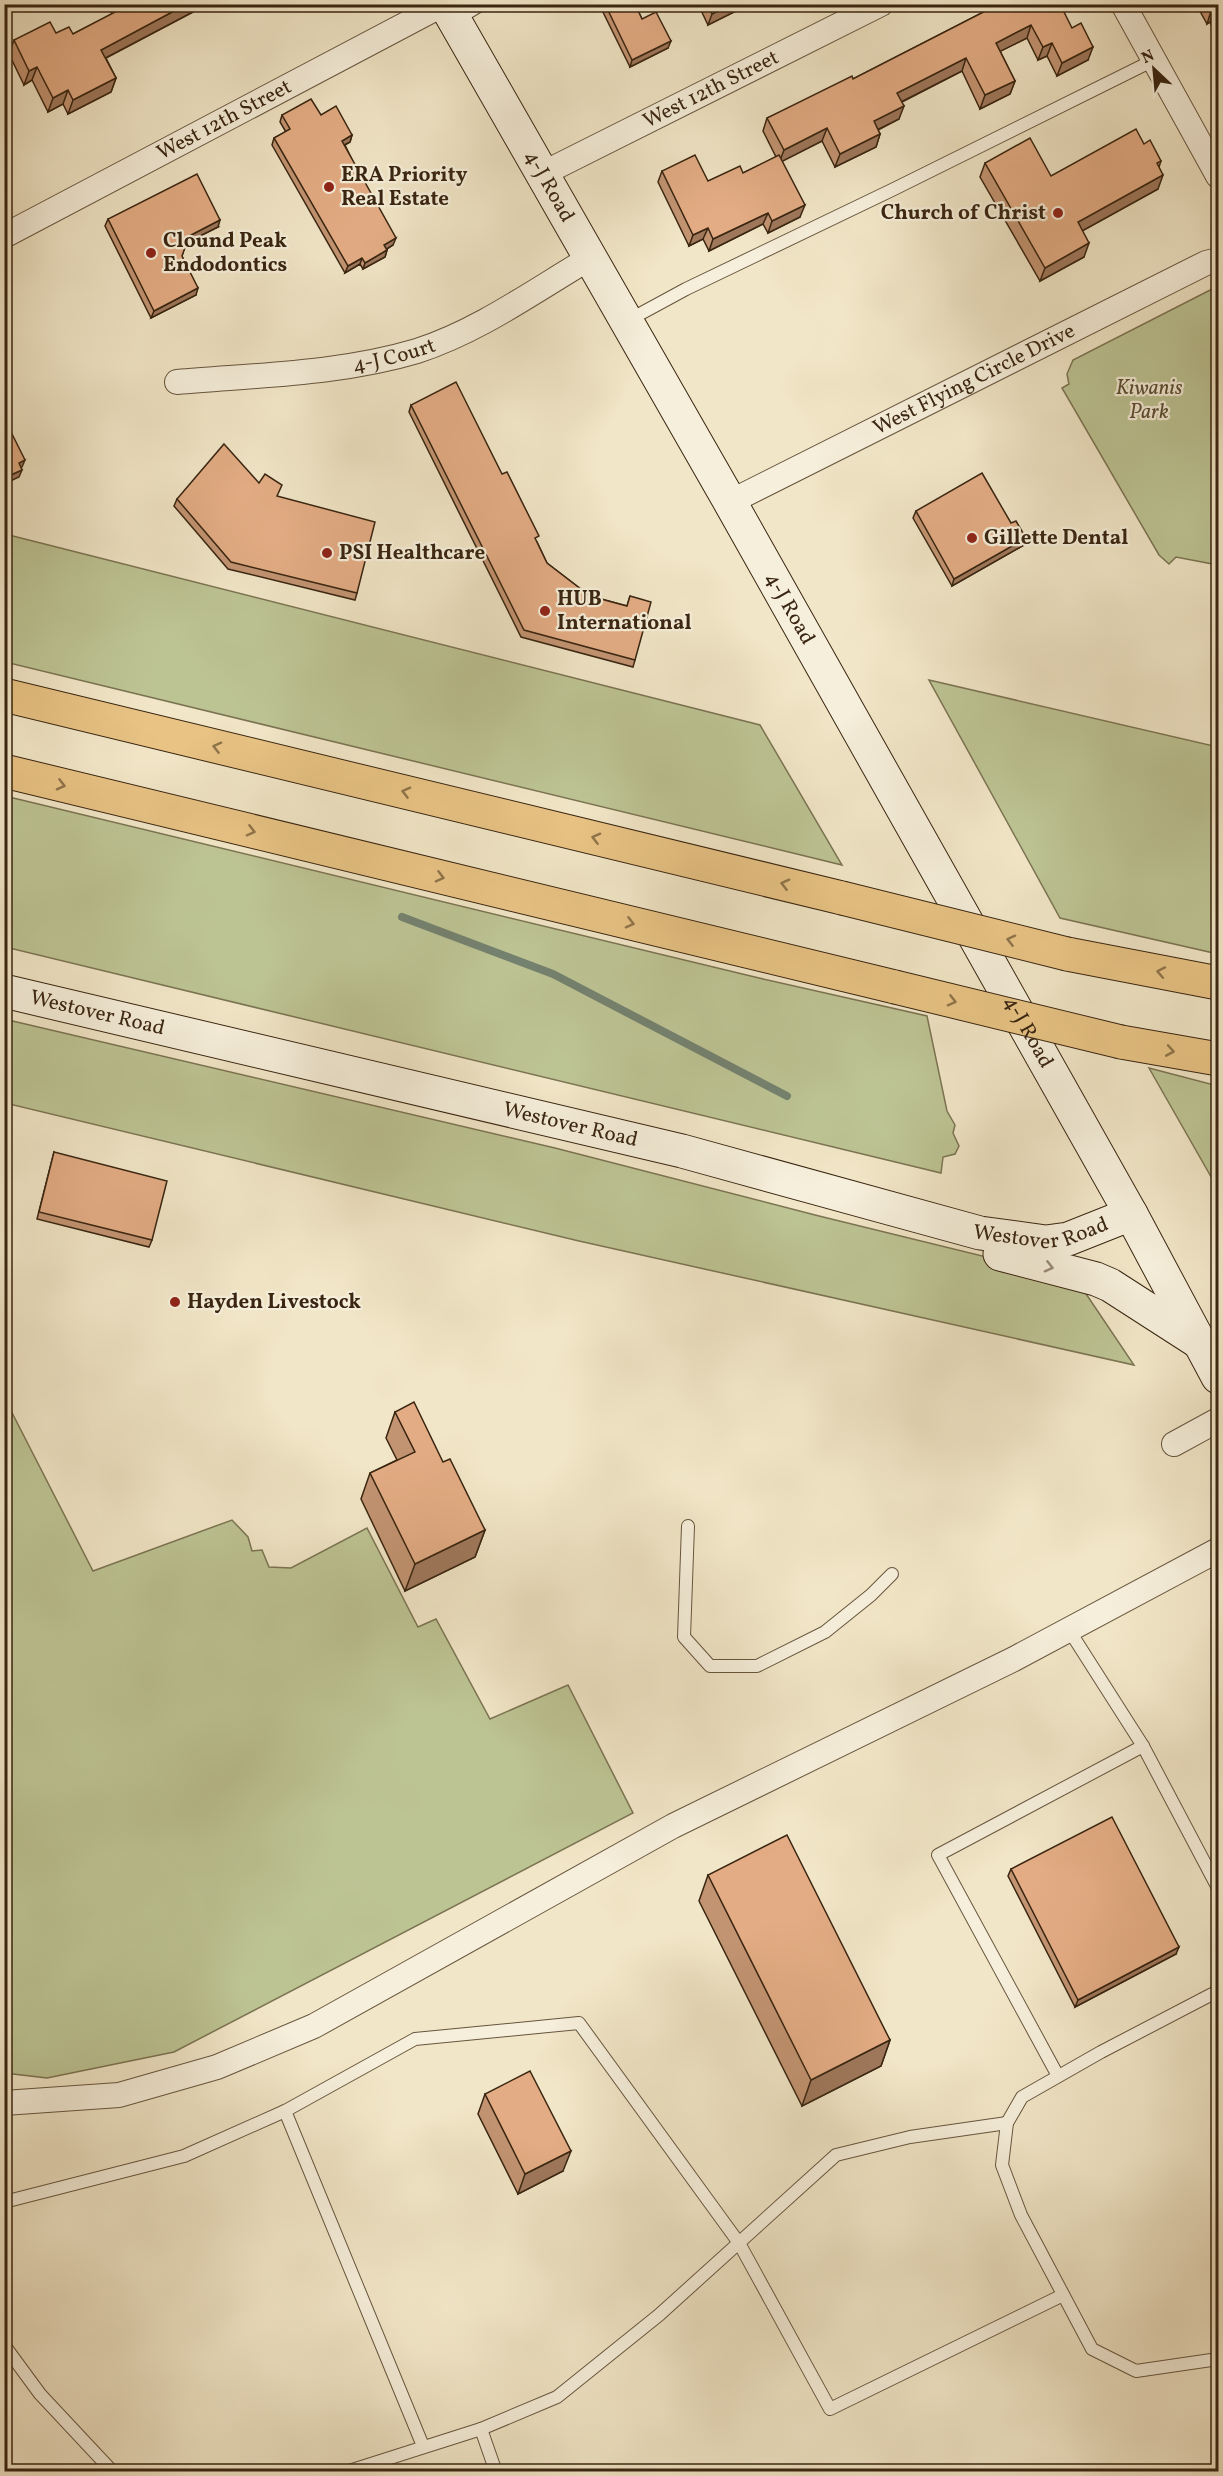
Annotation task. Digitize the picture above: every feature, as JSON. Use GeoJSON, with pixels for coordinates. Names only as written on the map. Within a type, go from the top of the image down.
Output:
{"type":"FeatureCollection","features":[{"type":"Feature","properties":{"kind":"highway"},"geometry":{"type":"LineString","coordinates":[[4,695],[1067,954],[1218,983]]}},
{"type":"Feature","properties":{"kind":"highway"},"geometry":{"type":"LineString","coordinates":[[4,771],[1121,1042],[1218,1059]]}},
{"type":"Feature","properties":{"kind":"main road","name":"4-J Road"},"geometry":{"type":"LineString","coordinates":[[457,9],[542,174],[730,502],[1131,1214],[1218,1377]]}},
{"type":"Feature","properties":{"kind":"main road","name":"Westover Road"},"geometry":{"type":"LineString","coordinates":[[4,991],[682,1151],[980,1233],[1046,1242],[1068,1239],[1131,1214]]}},
{"type":"Feature","properties":{"kind":"main road"},"geometry":{"type":"LineString","coordinates":[[980,1233],[1001,1254],[1096,1279],[1110,1285],[1199,1342]]}},
{"type":"Feature","properties":{"kind":"street","name":"West 12th Street"},"geometry":{"type":"LineString","coordinates":[[542,174],[881,4]]}},
{"type":"Feature","properties":{"kind":"street"},"geometry":{"type":"LineString","coordinates":[[1123,4],[1218,176]]}},
{"type":"Feature","properties":{"kind":"street","name":"West 12th Street"},"geometry":{"type":"LineString","coordinates":[[4,237],[457,9]]}},
{"type":"Feature","properties":{"kind":"street","name":"4-J Court"},"geometry":{"type":"LineString","coordinates":[[177,382],[355,366],[418,350],[478,325],[590,258]]}},
{"type":"Feature","properties":{"kind":"street","name":"West Flying Circle Drive"},"geometry":{"type":"LineString","coordinates":[[730,502],[1206,263],[1218,260]]}},
{"type":"Feature","properties":{"kind":"street"},"geometry":{"type":"LineString","coordinates":[[1174,1444],[1218,1420]]}},
{"type":"Feature","properties":{"kind":"street"},"geometry":{"type":"LineString","coordinates":[[4,2103],[119,2095],[218,2067],[314,2026],[673,1826],[1069,1630],[1218,1550]]}},
{"type":"Feature","properties":{"kind":"lane"},"geometry":{"type":"LineString","coordinates":[[626,321],[686,289],[1154,60]]}},
{"type":"Feature","properties":{"kind":"lane"},"geometry":{"type":"LineString","coordinates":[[688,1526],[684,1637],[710,1666],[757,1666],[825,1632],[871,1596],[892,1574]]}},
{"type":"Feature","properties":{"kind":"lane"},"geometry":{"type":"LineString","coordinates":[[1069,1630],[1143,1746],[1218,1888]]}},
{"type":"Feature","properties":{"kind":"lane"},"geometry":{"type":"LineString","coordinates":[[1058,2076],[938,1854],[1143,1746]]}},
{"type":"Feature","properties":{"kind":"lane"},"geometry":{"type":"LineString","coordinates":[[1218,1991],[1022,2097],[1007,2123],[1002,2165],[1021,2215],[1092,2349],[1136,2371],[1218,2359]]}},
{"type":"Feature","properties":{"kind":"lane"},"geometry":{"type":"LineString","coordinates":[[4,2202],[184,2156],[285,2111],[415,2039],[579,2023],[739,2242],[830,2409],[1063,2295]]}},
{"type":"Feature","properties":{"kind":"lane"},"geometry":{"type":"LineString","coordinates":[[285,2111],[423,2446]]}},
{"type":"Feature","properties":{"kind":"lane"},"geometry":{"type":"LineString","coordinates":[[346,2472],[481,2429],[557,2397],[659,2315],[836,2155],[910,2137],[1007,2123]]}},
{"type":"Feature","properties":{"kind":"lane"},"geometry":{"type":"LineString","coordinates":[[4,2345],[40,2394],[112,2472]]}},
{"type":"Feature","properties":{"kind":"lane"},"geometry":{"type":"LineString","coordinates":[[481,2429],[496,2472]]}},
{"type":"Feature","properties":{"kind":"green space","name":"Kiwanis Park"},"geometry":{"type":"Polygon","coordinates":[[[1218,286],[1218,565],[1176,557],[1169,564],[1159,555],[1062,388],[1069,384],[1067,374],[1073,360],[1218,286]]]}},
{"type":"Feature","properties":{"kind":"green space"},"geometry":{"type":"Polygon","coordinates":[[[5,534],[760,725],[842,865],[5,662],[5,534]]]}},
{"type":"Feature","properties":{"kind":"green space"},"geometry":{"type":"Polygon","coordinates":[[[929,680],[1218,747],[1218,954],[1060,918],[929,680]]]}},
{"type":"Feature","properties":{"kind":"green space"},"geometry":{"type":"Polygon","coordinates":[[[5,796],[759,978],[927,1016],[947,1111],[955,1125],[953,1133],[959,1146],[955,1154],[943,1157],[941,1173],[5,947],[5,796]]]}},
{"type":"Feature","properties":{"kind":"green space"},"geometry":{"type":"Polygon","coordinates":[[[4,1019],[555,1148],[1076,1279],[1134,1365],[579,1241],[5,1103],[4,1019]]]}},
{"type":"Feature","properties":{"kind":"green space"},"geometry":{"type":"Polygon","coordinates":[[[1149,1068],[1218,1086],[1218,1189],[1149,1068]]]}},
{"type":"Feature","properties":{"kind":"green space"},"geometry":{"type":"Polygon","coordinates":[[[5,1399],[93,1571],[232,1520],[248,1537],[252,1551],[262,1550],[269,1567],[291,1568],[367,1528],[418,1627],[436,1619],[490,1719],[568,1685],[633,1813],[174,2052],[47,2078],[5,2073],[5,1399]]]}},
{"type":"Feature","properties":{"kind":"building"},"geometry":{"type":"Polygon","coordinates":[[[119,4],[187,4],[101,50],[116,78],[73,100],[68,90],[53,98],[37,67],[29,71],[14,40],[50,22],[56,33],[69,27],[73,34],[121,9],[119,4]]]}},
{"type":"Feature","properties":{"kind":"building"},"geometry":{"type":"Polygon","coordinates":[[[605,4],[635,4],[642,19],[656,12],[671,41],[632,60],[605,4]]]}},
{"type":"Feature","properties":{"kind":"building"},"geometry":{"type":"Polygon","coordinates":[[[707,4],[732,4],[712,14],[707,4]]]}},
{"type":"Feature","properties":{"kind":"building"},"geometry":{"type":"Polygon","coordinates":[[[999,4],[1060,4],[1072,28],[1081,23],[1093,47],[1062,63],[1052,43],[1043,47],[1031,25],[996,43],[1015,81],[985,95],[966,58],[897,93],[904,106],[874,121],[880,134],[840,154],[827,128],[784,150],[767,118],[852,76],[853,79],[999,4]]]}},
{"type":"Feature","properties":{"kind":"building"},"geometry":{"type":"Polygon","coordinates":[[[1207,4],[1218,4],[1218,19],[1214,10],[1211,11],[1207,4]]]}},
{"type":"Feature","properties":{"kind":"building","name":"ERA Priority Real Estate"},"geometry":{"type":"Polygon","coordinates":[[[311,99],[321,115],[336,106],[352,135],[342,141],[396,238],[384,245],[387,250],[365,263],[362,258],[348,266],[274,138],[290,129],[282,115],[311,99]]]}},
{"type":"Feature","properties":{"kind":"building","name":"Church of Christ"},"geometry":{"type":"Polygon","coordinates":[[[1136,129],[1144,144],[1150,140],[1161,161],[1157,163],[1163,175],[1078,222],[1089,243],[1045,268],[985,163],[1030,138],[1051,176],[1136,129]]]}},
{"type":"Feature","properties":{"kind":"building"},"geometry":{"type":"Polygon","coordinates":[[[695,155],[708,181],[740,166],[743,173],[779,155],[805,205],[772,221],[768,213],[713,239],[708,228],[693,235],[662,171],[695,155]]]}},
{"type":"Feature","properties":{"kind":"building","name":"Clound Peak Endodontics"},"geometry":{"type":"Polygon","coordinates":[[[197,174],[220,220],[189,236],[182,256],[198,288],[154,311],[108,219],[197,174]]]}},
{"type":"Feature","properties":{"kind":"building"},"geometry":{"type":"Polygon","coordinates":[[[456,382],[502,474],[507,472],[539,536],[535,538],[547,563],[590,596],[627,606],[630,596],[651,602],[635,660],[524,630],[411,405],[456,382]]]}},
{"type":"Feature","properties":{"kind":"building"},"geometry":{"type":"Polygon","coordinates":[[[4,418],[25,460],[19,463],[22,470],[4,478],[4,418]]]}},
{"type":"Feature","properties":{"kind":"building"},"geometry":{"type":"Polygon","coordinates":[[[224,444],[259,483],[265,474],[282,485],[277,496],[375,522],[357,593],[231,562],[177,499],[224,444]]]}},
{"type":"Feature","properties":{"kind":"building","name":"Gillette Dental"},"geometry":{"type":"Polygon","coordinates":[[[982,473],[1011,523],[1016,521],[1026,538],[954,579],[916,511],[982,473]]]}},
{"type":"Feature","properties":{"kind":"building"},"geometry":{"type":"Polygon","coordinates":[[[54,1152],[167,1181],[152,1240],[39,1212],[54,1152]]]}},
{"type":"Feature","properties":{"kind":"building"},"geometry":{"type":"Polygon","coordinates":[[[414,1402],[443,1462],[450,1459],[485,1530],[415,1564],[370,1473],[415,1452],[395,1412],[414,1402]]]}},
{"type":"Feature","properties":{"kind":"building"},"geometry":{"type":"Polygon","coordinates":[[[1112,1817],[1179,1947],[1078,2000],[1011,1869],[1112,1817]]]}},
{"type":"Feature","properties":{"kind":"building"},"geometry":{"type":"Polygon","coordinates":[[[787,1835],[890,2040],[811,2080],[708,1875],[787,1835]]]}},
{"type":"Feature","properties":{"kind":"building"},"geometry":{"type":"Polygon","coordinates":[[[530,2071],[571,2151],[525,2174],[485,2094],[530,2071]]]}},
{"type":"Feature","properties":{"kind":"waterway"},"geometry":{"type":"LineString","coordinates":[[402,917],[553,974],[787,1096]]}},
{"type":"Feature","properties":{"kind":"place","name":"ERA Priority Real Estate"},"geometry":{"type":"Point","coordinates":[329,187]}},
{"type":"Feature","properties":{"kind":"place","name":"Church of Christ"},"geometry":{"type":"Point","coordinates":[1058,213]}},
{"type":"Feature","properties":{"kind":"place","name":"Clound Peak Endodontics"},"geometry":{"type":"Point","coordinates":[151,253]}},
{"type":"Feature","properties":{"kind":"place","name":"Gillette Dental"},"geometry":{"type":"Point","coordinates":[972,538]}},
{"type":"Feature","properties":{"kind":"place","name":"PSI Healthcare"},"geometry":{"type":"Point","coordinates":[327,553]}},
{"type":"Feature","properties":{"kind":"place","name":"HUB International"},"geometry":{"type":"Point","coordinates":[545,611]}},
{"type":"Feature","properties":{"kind":"place","name":"Hayden Livestock"},"geometry":{"type":"Point","coordinates":[175,1302]}}]}
